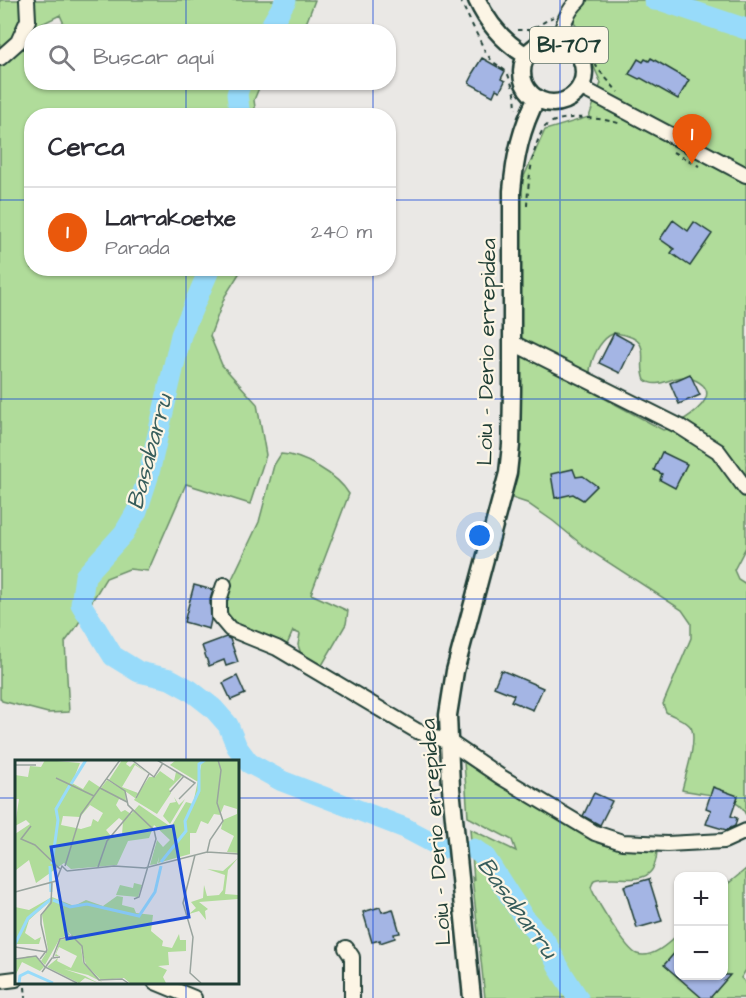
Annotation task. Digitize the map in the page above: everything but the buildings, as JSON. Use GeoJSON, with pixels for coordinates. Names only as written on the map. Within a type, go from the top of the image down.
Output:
{"type":"FeatureCollection","features":[{"type":"Feature","properties":{"kind":"main road","name":"BI-707"},"geometry":{"type":"LineString","coordinates":[[477,0],[487,19],[503,39],[527,56]]}},
{"type":"Feature","properties":{"kind":"main road","name":"BI-707"},"geometry":{"type":"LineString","coordinates":[[559,41],[576,50],[584,68],[584,78],[580,87],[569,99],[561,102],[544,101],[537,98],[525,84],[523,74],[527,56],[540,44],[559,41]]}},
{"type":"Feature","properties":{"kind":"main road","name":"Loiu - Derio errepidea"},"geometry":{"type":"LineString","coordinates":[[472,998],[448,741],[448,715],[455,670],[507,473],[511,445],[514,165],[521,133],[537,98]]}},
{"type":"Feature","properties":{"kind":"street"},"geometry":{"type":"LineString","coordinates":[[26,24],[27,0]]}},
{"type":"Feature","properties":{"kind":"street"},"geometry":{"type":"LineString","coordinates":[[559,41],[564,20],[579,0]]}},
{"type":"Feature","properties":{"kind":"street"},"geometry":{"type":"LineString","coordinates":[[0,58],[18,42],[24,29]]}},
{"type":"Feature","properties":{"kind":"street"},"geometry":{"type":"LineString","coordinates":[[580,87],[746,175]]}},
{"type":"Feature","properties":{"kind":"street"},"geometry":{"type":"LineString","coordinates":[[513,343],[679,426],[717,451],[746,489]]}},
{"type":"Feature","properties":{"kind":"street"},"geometry":{"type":"LineString","coordinates":[[224,585],[219,600],[219,616],[230,629],[277,648],[417,731],[448,741],[595,833],[622,842],[667,844],[724,841],[746,831]]}},
{"type":"Feature","properties":{"kind":"street"},"geometry":{"type":"LineString","coordinates":[[346,948],[352,957],[352,998]]}},
{"type":"Feature","properties":{"kind":"street"},"geometry":{"type":"LineString","coordinates":[[0,981],[15,979]]}},
{"type":"Feature","properties":{"kind":"street"},"geometry":{"type":"LineString","coordinates":[[160,983],[194,998]]}},
{"type":"Feature","properties":{"kind":"path"},"geometry":{"type":"LineString","coordinates":[[460,0],[486,53],[492,61],[507,72],[514,93],[516,111]]}},
{"type":"Feature","properties":{"kind":"path"},"geometry":{"type":"LineString","coordinates":[[515,30],[530,30],[550,18],[559,16],[571,24],[573,32],[592,55],[598,69],[621,94]]}},
{"type":"Feature","properties":{"kind":"path"},"geometry":{"type":"LineString","coordinates":[[527,208],[534,156],[543,129],[549,123],[569,118],[585,118],[626,126]]}},
{"type":"Feature","properties":{"kind":"path"},"geometry":{"type":"LineString","coordinates":[[668,148],[697,165],[708,168]]}},
{"type":"Feature","properties":{"kind":"path"},"geometry":{"type":"LineString","coordinates":[[24,983],[26,998]]}},
{"type":"Feature","properties":{"kind":"green space"},"geometry":{"type":"Polygon","coordinates":[[[0,0],[24,0],[16,29],[0,55],[0,0]]]}},
{"type":"Feature","properties":{"kind":"green space"},"geometry":{"type":"Polygon","coordinates":[[[31,0],[315,0],[305,24],[64,24],[60,15],[42,24],[27,24],[31,0]]]}},
{"type":"Feature","properties":{"kind":"green space"},"geometry":{"type":"Polygon","coordinates":[[[567,0],[746,0],[746,547],[734,570],[738,579],[746,584],[746,815],[742,808],[728,799],[682,790],[692,748],[692,731],[685,722],[666,712],[663,704],[691,638],[691,623],[682,610],[586,548],[527,503],[512,498],[520,389],[521,183],[545,130],[589,117],[601,83],[567,0]],[[616,333],[609,336],[597,350],[590,369],[591,387],[596,394],[663,430],[690,416],[705,399],[707,394],[705,388],[700,383],[684,377],[656,384],[645,380],[641,345],[629,336],[616,333]]]}},
{"type":"Feature","properties":{"kind":"green space"},"geometry":{"type":"Polygon","coordinates":[[[24,46],[24,90],[258,90],[254,100],[255,108],[24,108],[24,276],[238,276],[225,296],[210,336],[222,365],[257,404],[266,455],[250,504],[186,484],[148,571],[129,569],[106,578],[65,642],[69,712],[48,713],[2,701],[0,698],[0,62],[24,46]]]}},
{"type":"Feature","properties":{"kind":"green space"},"geometry":{"type":"Polygon","coordinates":[[[281,454],[299,458],[319,467],[337,480],[349,494],[311,594],[348,611],[346,624],[321,667],[302,657],[298,645],[300,634],[293,631],[286,647],[235,623],[228,614],[226,606],[231,581],[259,522],[274,465],[281,454]]]}},
{"type":"Feature","properties":{"kind":"green space"},"geometry":{"type":"Polygon","coordinates":[[[464,762],[589,837],[616,845],[657,849],[651,872],[636,878],[594,880],[591,887],[619,935],[632,951],[643,955],[654,953],[674,938],[674,980],[728,980],[728,884],[746,869],[746,970],[741,978],[746,983],[746,998],[485,998],[472,876],[474,881],[470,829],[516,851],[512,840],[468,817],[464,762]]]}},
{"type":"Feature","properties":{"kind":"waterway","name":"Basabarru"},"geometry":{"type":"LineString","coordinates":[[272,24],[286,0]]}},
{"type":"Feature","properties":{"kind":"waterway"},"geometry":{"type":"LineString","coordinates":[[654,0],[746,29]]}},
{"type":"Feature","properties":{"kind":"waterway","name":"Basabarru"},"geometry":{"type":"LineString","coordinates":[[238,90],[239,108]]}},
{"type":"Feature","properties":{"kind":"waterway","name":"Basabarru"},"geometry":{"type":"LineString","coordinates":[[207,276],[181,335],[148,477],[137,511],[124,533],[85,576],[81,604],[113,656],[139,672],[170,679],[190,690],[213,708],[228,725],[237,747],[249,763],[282,781],[405,828],[443,848]]}},
{"type":"Feature","properties":{"kind":"waterway","name":"Basabarru"},"geometry":{"type":"LineString","coordinates":[[474,849],[485,857],[524,918],[545,941],[578,998]]}},
{"type":"Feature","properties":{"kind":"place","name":"Larrakoetxe"},"geometry":{"type":"Point","coordinates":[692,164]}}]}
